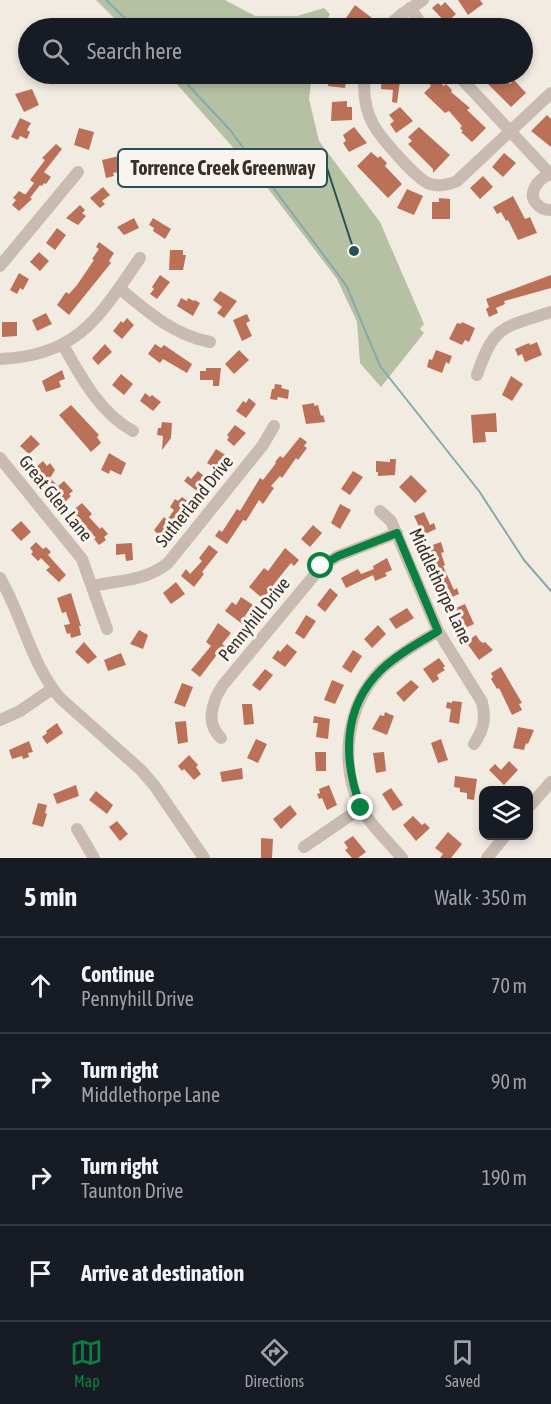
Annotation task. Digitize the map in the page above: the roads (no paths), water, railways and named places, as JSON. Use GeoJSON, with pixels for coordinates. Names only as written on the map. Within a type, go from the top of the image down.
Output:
{"type":"FeatureCollection","features":[{"type":"Feature","properties":{"kind":"street"},"geometry":{"type":"LineString","coordinates":[[398,18],[423,0]]}},
{"type":"Feature","properties":{"kind":"street"},"geometry":{"type":"LineString","coordinates":[[410,8],[417,18]]}},
{"type":"Feature","properties":{"kind":"street"},"geometry":{"type":"LineString","coordinates":[[364,84],[364,94],[373,124],[413,172],[429,184],[439,186],[457,181],[551,93]]}},
{"type":"Feature","properties":{"kind":"street"},"geometry":{"type":"LineString","coordinates":[[466,84],[550,174],[536,184],[533,194],[540,208],[551,210]]}},
{"type":"Feature","properties":{"kind":"street"},"geometry":{"type":"LineString","coordinates":[[0,266],[78,172]]}},
{"type":"Feature","properties":{"kind":"street"},"geometry":{"type":"LineString","coordinates":[[0,359],[23,358],[52,351],[63,345],[87,327],[140,258]]}},
{"type":"Feature","properties":{"kind":"street"},"geometry":{"type":"LineString","coordinates":[[119,288],[160,321],[180,333],[210,342]]}},
{"type":"Feature","properties":{"kind":"street"},"geometry":{"type":"LineString","coordinates":[[477,375],[486,349],[497,334],[510,326],[551,312]]}},
{"type":"Feature","properties":{"kind":"street"},"geometry":{"type":"LineString","coordinates":[[63,345],[89,388],[103,406],[118,421],[133,430]]}},
{"type":"Feature","properties":{"kind":"street","name":"Sutherland Drive"},"geometry":{"type":"LineString","coordinates":[[93,586],[146,577],[168,563],[263,445],[274,426]]}},
{"type":"Feature","properties":{"kind":"street","name":"Great Glen Lane"},"geometry":{"type":"LineString","coordinates":[[0,458],[82,559],[107,629]]}},
{"type":"Feature","properties":{"kind":"street","name":"Middlethorpe Lane"},"geometry":{"type":"LineString","coordinates":[[380,511],[391,521],[397,533],[438,631],[482,702],[484,724],[474,744]]}},
{"type":"Feature","properties":{"kind":"street","name":"Pennyhill Drive"},"geometry":{"type":"LineString","coordinates":[[221,738],[212,727],[211,719],[217,695],[314,573],[338,556],[397,533]]}},
{"type":"Feature","properties":{"kind":"street"},"geometry":{"type":"LineString","coordinates":[[0,578],[34,657],[52,688],[60,698],[141,770],[154,785],[204,858]]}},
{"type":"Feature","properties":{"kind":"street"},"geometry":{"type":"LineString","coordinates":[[402,858],[361,808],[350,775],[348,748],[353,719],[360,701],[381,670],[438,631]]}},
{"type":"Feature","properties":{"kind":"street"},"geometry":{"type":"LineString","coordinates":[[0,720],[20,711],[52,688]]}},
{"type":"Feature","properties":{"kind":"street"},"geometry":{"type":"LineString","coordinates":[[533,802],[551,782]]}},
{"type":"Feature","properties":{"kind":"street"},"geometry":{"type":"LineString","coordinates":[[303,847],[361,808]]}},
{"type":"Feature","properties":{"kind":"street"},"geometry":{"type":"LineString","coordinates":[[77,830],[94,858]]}},
{"type":"Feature","properties":{"kind":"street"},"geometry":{"type":"LineString","coordinates":[[487,858],[503,840]]}},
{"type":"Feature","properties":{"kind":"waterway"},"geometry":{"type":"LineString","coordinates":[[106,0],[125,18]]}},
{"type":"Feature","properties":{"kind":"waterway"},"geometry":{"type":"LineString","coordinates":[[187,84],[230,130],[340,277],[347,287],[380,366],[479,491],[524,560],[551,591]]}},
{"type":"Feature","properties":{"kind":"place","name":"Torrence Creek Greenway"},"geometry":{"type":"Point","coordinates":[354,251]}}]}
